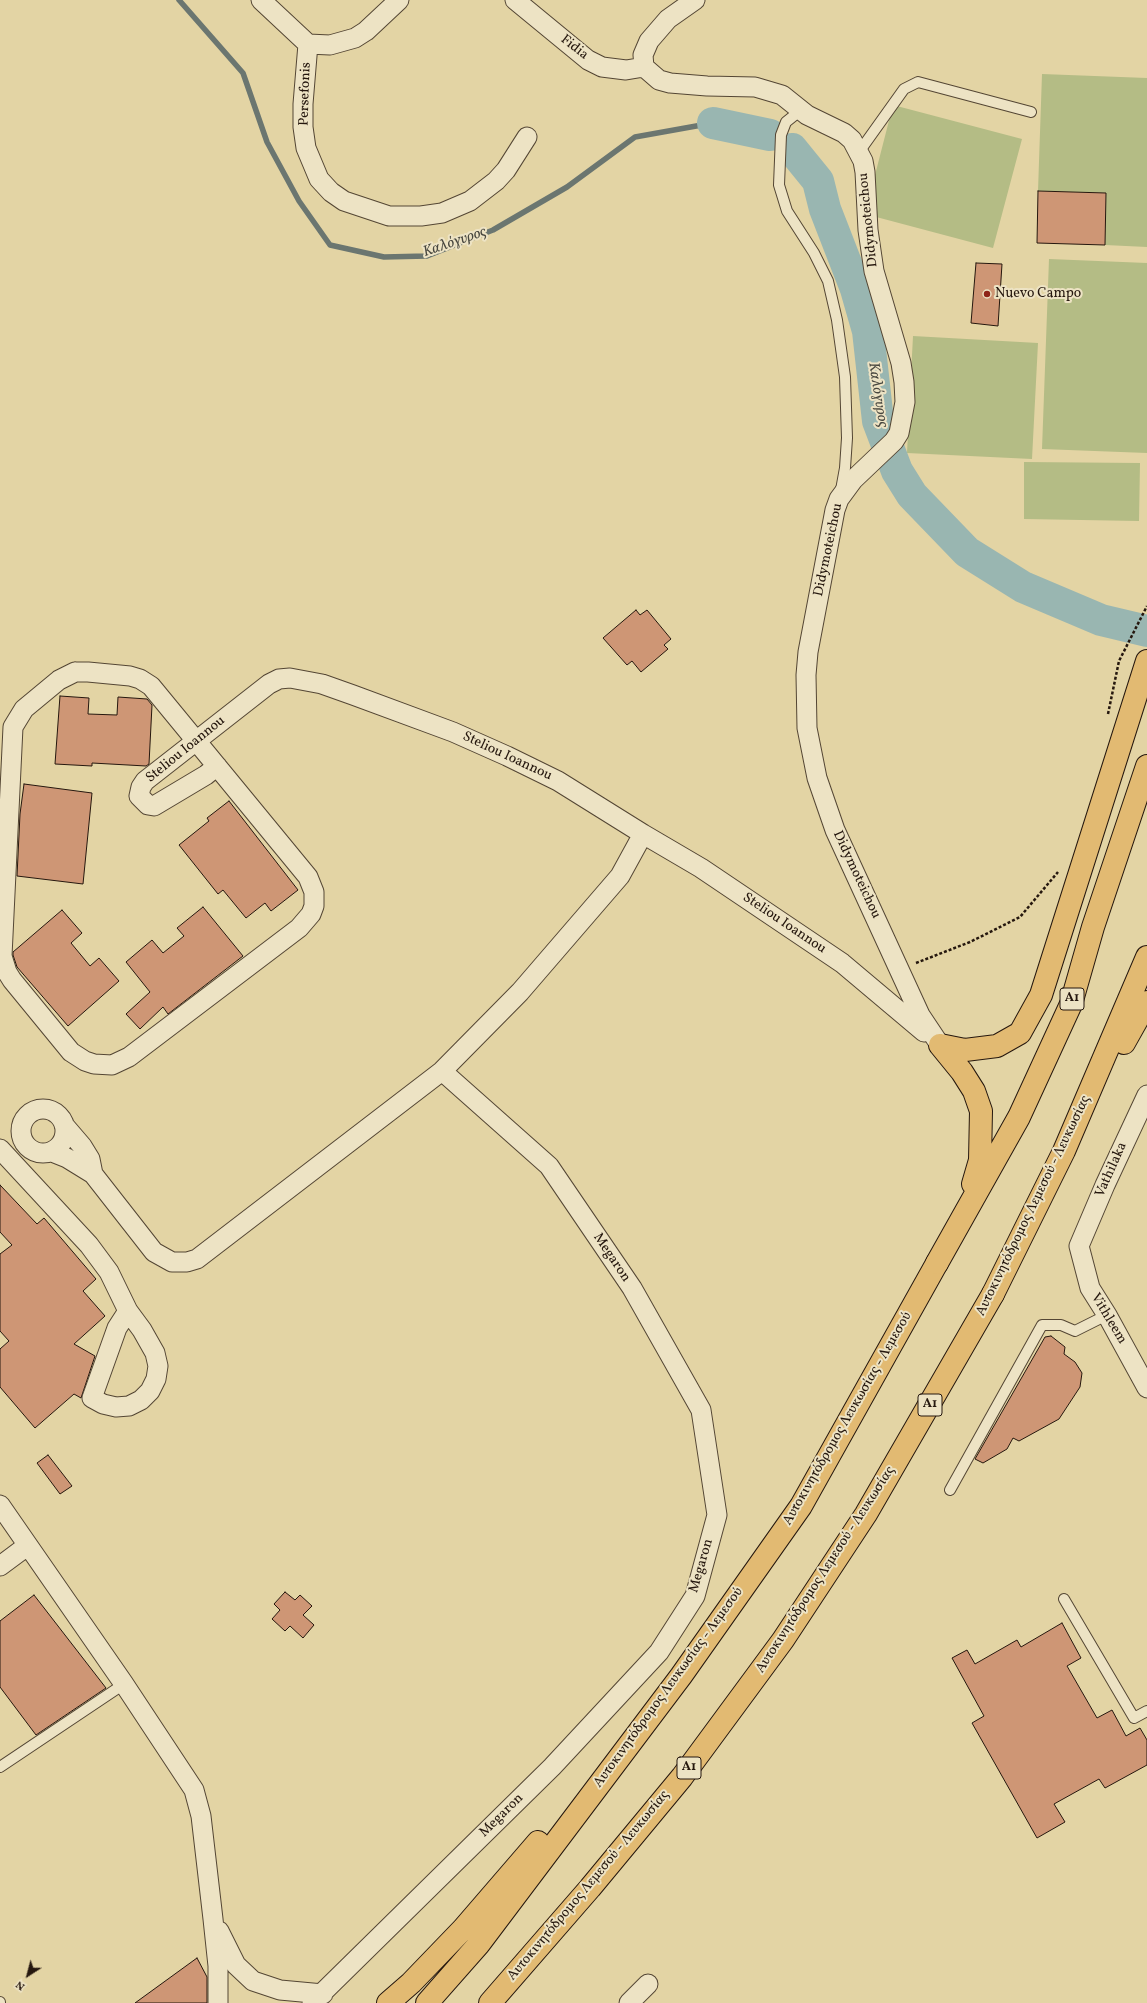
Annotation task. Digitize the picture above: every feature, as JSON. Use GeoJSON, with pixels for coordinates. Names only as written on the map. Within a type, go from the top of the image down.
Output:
{"type":"FeatureCollection","features":[{"type":"Feature","properties":{"kind":"highway"},"geometry":{"type":"LineString","coordinates":[[940,1045],[965,1050],[997,1046],[1020,1033],[1034,1008],[1041,995],[1146,664]]}},
{"type":"Feature","properties":{"kind":"highway","name":"Αυτοκινητόδρομος Λευκωσίας - Λεμεσού"},"geometry":{"type":"LineString","coordinates":[[427,2003],[479,1944],[633,1738],[802,1506],[1019,1117],[1071,1004],[1093,927],[1147,766]]}},
{"type":"Feature","properties":{"kind":"highway","name":"Αυτοκινητόδρομος Λεμεσού - Λευκωσίας"},"geometry":{"type":"LineString","coordinates":[[490,2003],[590,1888],[682,1777],[783,1640],[866,1514],[993,1294],[1064,1151],[1147,957]]}},
{"type":"Feature","properties":{"kind":"highway"},"geometry":{"type":"LineString","coordinates":[[1064,1151],[1147,1002]]}},
{"type":"Feature","properties":{"kind":"highway"},"geometry":{"type":"LineString","coordinates":[[940,1045],[962,1072],[974,1091],[981,1111],[980,1160],[963,1218]]}},
{"type":"Feature","properties":{"kind":"highway"},"geometry":{"type":"LineString","coordinates":[[388,2003],[411,1983],[463,1929],[512,1874],[584,1787],[633,1738]]}},
{"type":"Feature","properties":{"kind":"street"},"geometry":{"type":"LineString","coordinates":[[261,0],[308,44],[330,45],[355,38],[366,31],[399,0]]}},
{"type":"Feature","properties":{"kind":"street","name":"Fidia"},"geometry":{"type":"LineString","coordinates":[[515,0],[588,60],[602,67],[626,70],[644,67]]}},
{"type":"Feature","properties":{"kind":"street"},"geometry":{"type":"LineString","coordinates":[[644,67],[642,55],[649,41],[668,19],[695,0]]}},
{"type":"Feature","properties":{"kind":"street","name":"Persefonis"},"geometry":{"type":"LineString","coordinates":[[308,44],[302,104],[306,148],[319,179],[331,192],[344,201],[389,216],[421,216],[442,213],[470,201],[496,181],[506,170],[527,137]]}},
{"type":"Feature","properties":{"kind":"street","name":"Didymoteichou"},"geometry":{"type":"LineString","coordinates":[[644,67],[659,80],[670,83],[707,86],[755,87],[782,95],[800,110],[844,134],[852,140],[859,152],[865,172],[868,230],[874,271],[901,363],[904,382],[903,418],[899,433],[890,445],[853,480],[839,498],[831,530],[808,652],[806,675],[807,728],[817,778],[832,824],[920,1016],[940,1045]]}},
{"type":"Feature","properties":{"kind":"street"},"geometry":{"type":"LineString","coordinates":[[75,672],[130,676],[147,682],[156,690],[217,766],[308,877],[314,892],[314,906],[311,914],[299,928],[129,1057],[112,1064],[94,1064],[85,1061],[71,1052],[12,980],[4,963],[2,939],[13,727],[24,709],[59,680],[75,672]]}},
{"type":"Feature","properties":{"kind":"street","name":"Steliou Ioannou"},"geometry":{"type":"LineString","coordinates":[[217,766],[206,775],[154,806],[148,805],[141,800],[139,792],[143,784],[196,740],[269,684],[285,679],[304,680],[353,695],[453,732],[558,781],[643,834],[702,868],[842,962],[940,1045]]}},
{"type":"Feature","properties":{"kind":"street"},"geometry":{"type":"LineString","coordinates":[[93,1174],[90,1159],[82,1146],[64,1125],[57,1114],[51,1110],[37,1109],[24,1117],[20,1131],[24,1145],[37,1153],[52,1152],[67,1158],[93,1174],[154,1252],[172,1262],[187,1262],[205,1253],[442,1071],[520,992],[620,876],[643,834]]}},
{"type":"Feature","properties":{"kind":"street","name":"Megaron"},"geometry":{"type":"LineString","coordinates":[[318,1998],[552,1767],[659,1652],[695,1596],[717,1515],[701,1410],[632,1288],[549,1166],[442,1071]]}},
{"type":"Feature","properties":{"kind":"street","name":"Vathilaka"},"geometry":{"type":"LineString","coordinates":[[1079,1246],[1105,1185],[1147,1095]]}},
{"type":"Feature","properties":{"kind":"street"},"geometry":{"type":"LineString","coordinates":[[52,1152],[62,1142],[65,1134],[64,1125]]}},
{"type":"Feature","properties":{"kind":"street"},"geometry":{"type":"LineString","coordinates":[[24,1145],[4,1152],[99,1258],[128,1311],[156,1353],[158,1366],[156,1379],[150,1391],[141,1400],[129,1406],[116,1407],[103,1404],[92,1398],[117,1328],[128,1311]]}},
{"type":"Feature","properties":{"kind":"street","name":"Vithleem"},"geometry":{"type":"LineString","coordinates":[[1079,1246],[1090,1288],[1107,1314],[1147,1388]]}},
{"type":"Feature","properties":{"kind":"street"},"geometry":{"type":"LineString","coordinates":[[0,1505],[183,1772],[198,1802],[218,1966],[218,2003]]}},
{"type":"Feature","properties":{"kind":"street"},"geometry":{"type":"LineString","coordinates":[[0,1566],[27,1546]]}},
{"type":"Feature","properties":{"kind":"street"},"geometry":{"type":"LineString","coordinates":[[213,1919],[232,1959],[240,1970],[253,1981],[280,1990],[318,1998]]}},
{"type":"Feature","properties":{"kind":"street"},"geometry":{"type":"LineString","coordinates":[[630,2003],[648,1984]]}},
{"type":"Feature","properties":{"kind":"lane"},"geometry":{"type":"LineString","coordinates":[[859,152],[904,89],[918,82],[1031,112]]}},
{"type":"Feature","properties":{"kind":"lane"},"geometry":{"type":"LineString","coordinates":[[800,110],[786,122],[781,135],[779,185],[787,211],[814,253],[828,281],[837,320],[845,377],[847,438],[846,468],[839,498]]}},
{"type":"Feature","properties":{"kind":"lane"},"geometry":{"type":"LineString","coordinates":[[950,1490],[1042,1325],[1061,1325],[1075,1331],[1107,1314]]}},
{"type":"Feature","properties":{"kind":"lane"},"geometry":{"type":"LineString","coordinates":[[1064,1599],[1134,1718],[1147,1711]]}},
{"type":"Feature","properties":{"kind":"lane"},"geometry":{"type":"LineString","coordinates":[[0,1767],[124,1684]]}},
{"type":"Feature","properties":{"kind":"path"},"geometry":{"type":"LineString","coordinates":[[1106,720],[1119,661],[1147,606]]}},
{"type":"Feature","properties":{"kind":"path"},"geometry":{"type":"LineString","coordinates":[[899,970],[970,942],[1020,917],[1060,871]]}},
{"type":"Feature","properties":{"kind":"green space"},"geometry":{"type":"Polygon","coordinates":[[[1042,74],[1147,78],[1147,247],[1105,245],[1106,193],[1038,191],[1042,74]]]}},
{"type":"Feature","properties":{"kind":"green space"},"geometry":{"type":"Polygon","coordinates":[[[893,105],[1022,139],[993,248],[865,214],[893,105]]]}},
{"type":"Feature","properties":{"kind":"green space"},"geometry":{"type":"Polygon","coordinates":[[[1049,259],[1147,263],[1147,453],[1042,449],[1049,259]]]}},
{"type":"Feature","properties":{"kind":"green space"},"geometry":{"type":"Polygon","coordinates":[[[913,336],[1038,343],[1032,459],[907,453],[913,336]]]}},
{"type":"Feature","properties":{"kind":"green space"},"geometry":{"type":"Polygon","coordinates":[[[1024,462],[1140,463],[1139,521],[1024,519],[1024,462]]]}},
{"type":"Feature","properties":{"kind":"building"},"geometry":{"type":"Polygon","coordinates":[[[1038,191],[1106,193],[1105,245],[1037,243],[1038,191]]]}},
{"type":"Feature","properties":{"kind":"building","name":"Nuevo Campo"},"geometry":{"type":"Polygon","coordinates":[[[976,263],[1002,264],[998,326],[971,323],[976,263]]]}},
{"type":"Feature","properties":{"kind":"building"},"geometry":{"type":"Polygon","coordinates":[[[636,610],[640,615],[647,610],[671,639],[664,645],[668,649],[641,672],[632,661],[627,665],[603,638],[636,610]]]}},
{"type":"Feature","properties":{"kind":"building"},"geometry":{"type":"Polygon","coordinates":[[[60,696],[89,698],[88,714],[117,715],[118,697],[147,699],[152,705],[149,764],[146,766],[92,763],[92,766],[55,764],[60,696]]]}},
{"type":"Feature","properties":{"kind":"building"},"geometry":{"type":"Polygon","coordinates":[[[24,784],[92,793],[83,884],[17,876],[20,814],[24,784]]]}},
{"type":"Feature","properties":{"kind":"building"},"geometry":{"type":"Polygon","coordinates":[[[229,801],[298,890],[271,911],[265,903],[246,918],[223,890],[218,894],[179,845],[209,821],[207,818],[229,801]]]}},
{"type":"Feature","properties":{"kind":"building"},"geometry":{"type":"Polygon","coordinates":[[[203,907],[243,956],[168,1014],[163,1007],[140,1029],[126,1014],[150,992],[126,962],[152,940],[163,953],[184,936],[177,928],[203,907]]]}},
{"type":"Feature","properties":{"kind":"building"},"geometry":{"type":"Polygon","coordinates":[[[62,910],[82,933],[71,943],[90,966],[99,958],[119,981],[68,1026],[17,967],[13,955],[13,952],[62,910]]]}},
{"type":"Feature","properties":{"kind":"building"},"geometry":{"type":"Polygon","coordinates":[[[0,1185],[37,1224],[44,1218],[96,1279],[83,1291],[105,1316],[74,1344],[95,1356],[81,1398],[74,1394],[35,1428],[0,1387],[0,1349],[9,1341],[0,1331],[0,1254],[12,1245],[0,1232],[0,1185]]]}},
{"type":"Feature","properties":{"kind":"building"},"geometry":{"type":"Polygon","coordinates":[[[1051,1336],[1065,1347],[1064,1354],[1075,1362],[1082,1373],[1080,1387],[1059,1419],[1019,1441],[1013,1438],[1007,1449],[983,1463],[975,1459],[1045,1337],[1051,1336]]]}},
{"type":"Feature","properties":{"kind":"building"},"geometry":{"type":"Polygon","coordinates":[[[48,1455],[72,1486],[60,1494],[37,1463],[48,1455]]]}},
{"type":"Feature","properties":{"kind":"building"},"geometry":{"type":"Polygon","coordinates":[[[285,1592],[295,1600],[300,1595],[312,1606],[303,1615],[314,1625],[303,1638],[290,1626],[285,1631],[272,1619],[280,1610],[274,1604],[285,1592]]]}},
{"type":"Feature","properties":{"kind":"building"},"geometry":{"type":"Polygon","coordinates":[[[34,1595],[106,1688],[36,1735],[0,1687],[0,1621],[34,1595]]]}},
{"type":"Feature","properties":{"kind":"building"},"geometry":{"type":"Polygon","coordinates":[[[1062,1623],[1081,1658],[1067,1666],[1097,1718],[1112,1710],[1126,1736],[1140,1728],[1147,1740],[1147,1765],[1105,1788],[1099,1779],[1054,1804],[1065,1822],[1037,1838],[972,1723],[984,1716],[952,1658],[967,1650],[975,1664],[1017,1640],[1021,1647],[1062,1623]]]}},
{"type":"Feature","properties":{"kind":"building"},"geometry":{"type":"Polygon","coordinates":[[[197,1958],[207,1977],[207,2003],[135,2003],[197,1958]]]}},
{"type":"Feature","properties":{"kind":"waterway","name":"Καλόγυρος"},"geometry":{"type":"LineString","coordinates":[[179,0],[243,73],[267,142],[299,201],[330,245],[384,257],[427,256],[493,230],[567,187],[635,137],[713,123]]}},
{"type":"Feature","properties":{"kind":"waterway","name":"Καλόγυρος"},"geometry":{"type":"LineString","coordinates":[[713,123],[770,135]]}},
{"type":"Feature","properties":{"kind":"waterway","name":"Καλόγυρος"},"geometry":{"type":"LineString","coordinates":[[792,149],[818,181],[825,209],[856,289],[868,331],[878,421],[897,471],[912,495],[967,552],[1023,587],[1101,620],[1147,631]]}},
{"type":"Feature","properties":{"kind":"place","name":"Nuevo Campo"},"geometry":{"type":"Point","coordinates":[987,294]}}]}
